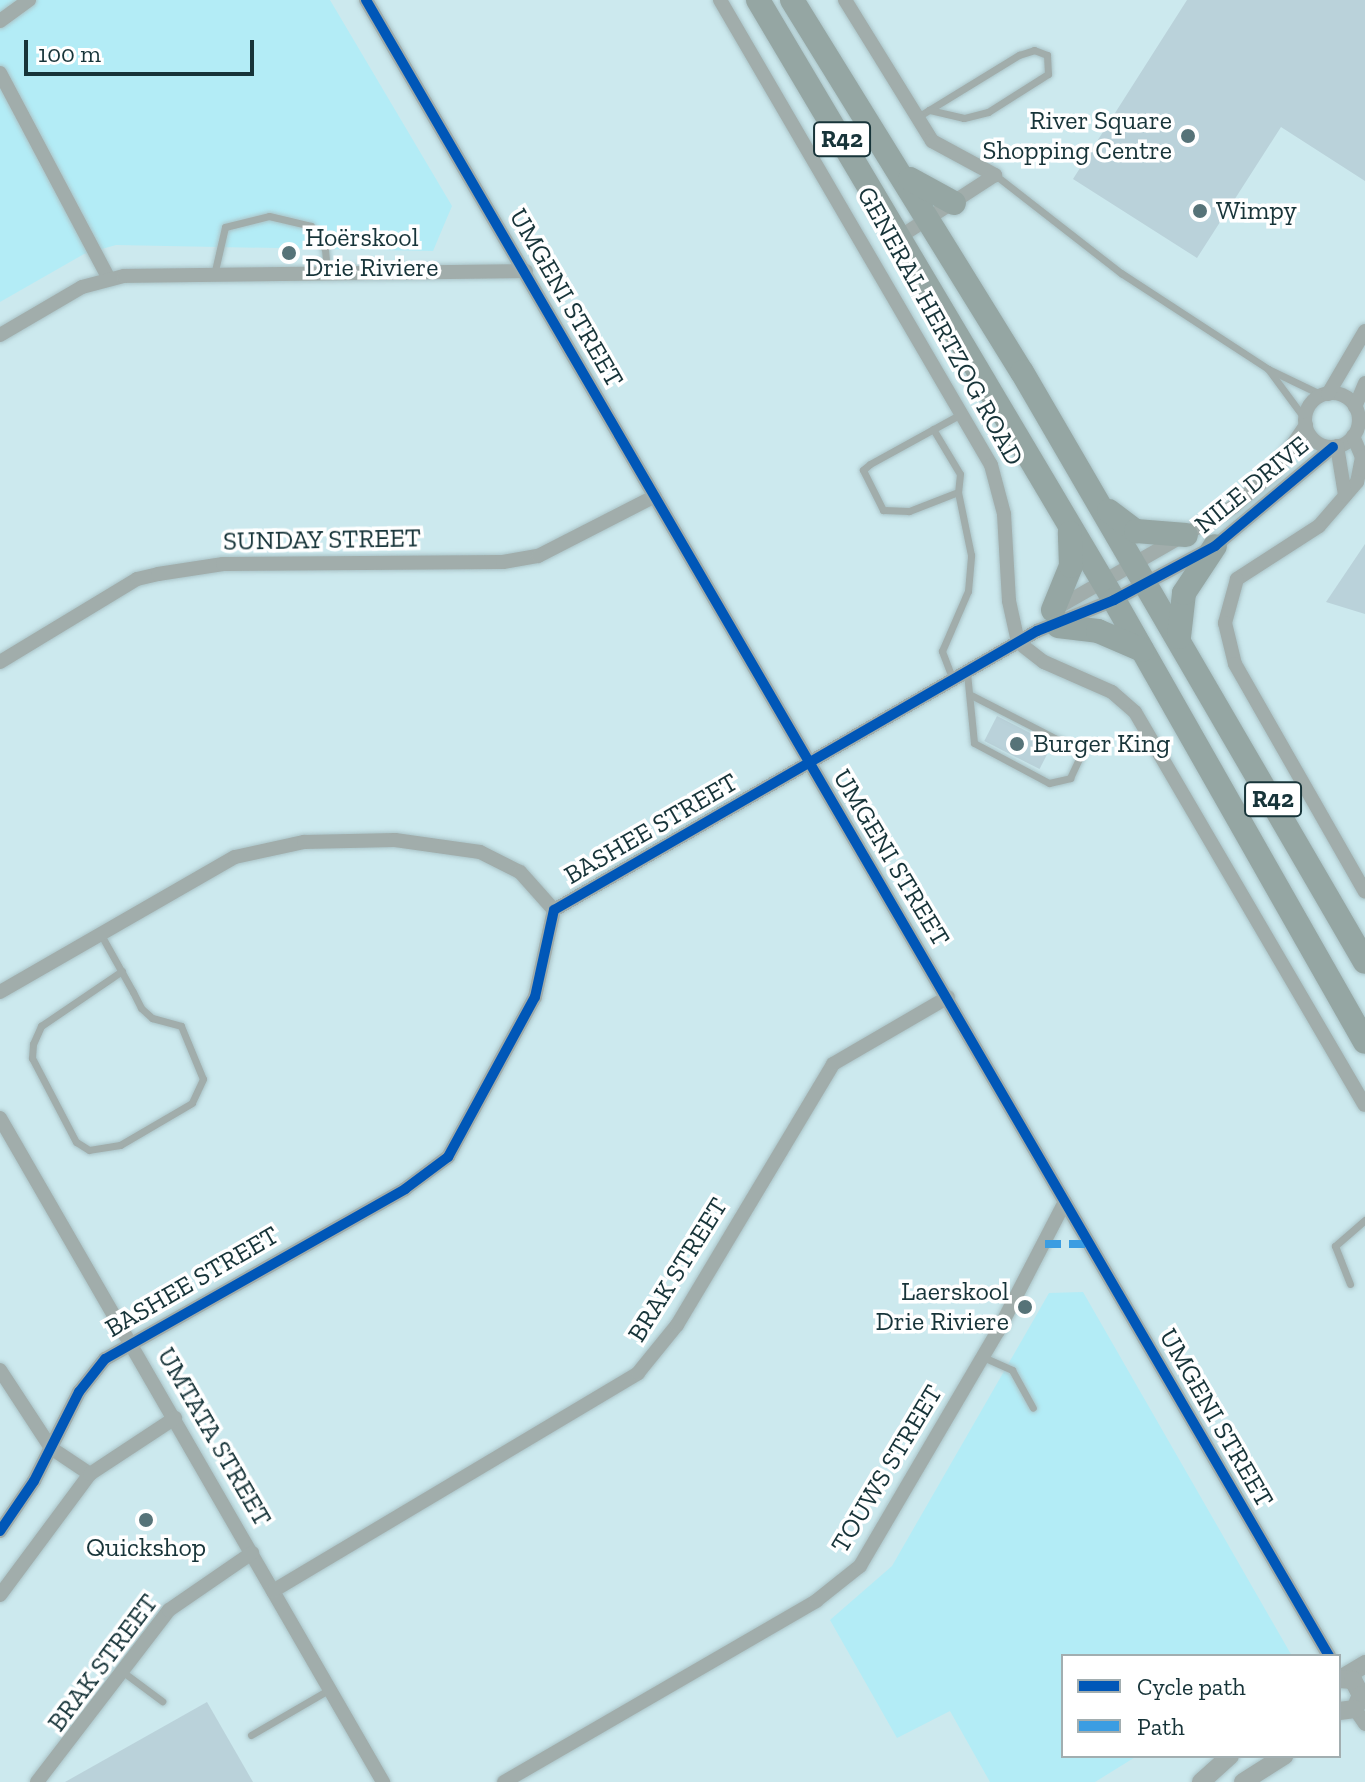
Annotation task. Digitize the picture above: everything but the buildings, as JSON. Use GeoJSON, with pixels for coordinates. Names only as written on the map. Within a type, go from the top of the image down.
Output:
{"type":"FeatureCollection","features":[{"type":"Feature","properties":{"kind":"main road","name":"GENERAL HERTZOG ROAD"},"geometry":{"type":"LineString","coordinates":[[758,0],[901,236],[1069,529],[1108,591],[1365,1042]]}},
{"type":"Feature","properties":{"kind":"main road","name":"GENERAL HERTZOG ROAD"},"geometry":{"type":"LineString","coordinates":[[792,0],[930,218],[1179,637],[1365,962]]}},
{"type":"Feature","properties":{"kind":"main road"},"geometry":{"type":"LineString","coordinates":[[901,174],[955,202],[944,245]]}},
{"type":"Feature","properties":{"kind":"main road"},"geometry":{"type":"LineString","coordinates":[[1098,502],[1136,531],[1186,535]]}},
{"type":"Feature","properties":{"kind":"main road"},"geometry":{"type":"LineString","coordinates":[[1069,529],[1071,566],[1049,622],[1098,631],[1142,650]]}},
{"type":"Feature","properties":{"kind":"main road"},"geometry":{"type":"LineString","coordinates":[[1179,637],[1184,593],[1215,546]]}},
{"type":"Feature","properties":{"kind":"street"},"geometry":{"type":"LineString","coordinates":[[0,21],[29,0]]}},
{"type":"Feature","properties":{"kind":"street","name":"UMGENI STREET"},"geometry":{"type":"LineString","coordinates":[[366,0],[1328,1654]]}},
{"type":"Feature","properties":{"kind":"street","name":"GENERAL HERTZOG ROAD"},"geometry":{"type":"LineString","coordinates":[[720,0],[963,413],[999,487],[1018,642]]}},
{"type":"Feature","properties":{"kind":"street"},"geometry":{"type":"LineString","coordinates":[[845,0],[915,118],[938,147],[995,175],[901,236]]}},
{"type":"Feature","properties":{"kind":"street"},"geometry":{"type":"LineString","coordinates":[[0,73],[109,279]]}},
{"type":"Feature","properties":{"kind":"street"},"geometry":{"type":"LineString","coordinates":[[0,335],[82,287],[109,279],[526,271]]}},
{"type":"Feature","properties":{"kind":"street","name":"NILE DRIVE"},"geometry":{"type":"LineString","coordinates":[[1108,591],[1140,573],[1186,535],[1263,482],[1365,331]]}},
{"type":"Feature","properties":{"kind":"street"},"geometry":{"type":"LineString","coordinates":[[1365,383],[1355,407],[1353,436],[1364,458],[1357,482],[1319,526],[1237,579],[1225,623],[1235,664],[1365,892]]}},
{"type":"Feature","properties":{"kind":"street"},"geometry":{"type":"LineString","coordinates":[[1325,394],[1355,407]]}},
{"type":"Feature","properties":{"kind":"street","name":"NILE DRIVE"},"geometry":{"type":"LineString","coordinates":[[1305,422],[1316,442],[1335,447]]}},
{"type":"Feature","properties":{"kind":"street","name":"NILE DRIVE"},"geometry":{"type":"LineString","coordinates":[[1108,591],[1140,573],[1215,546],[1335,447],[1353,436]]}},
{"type":"Feature","properties":{"kind":"street"},"geometry":{"type":"LineString","coordinates":[[1335,447],[1345,495]]}},
{"type":"Feature","properties":{"kind":"street","name":"SUNDAY STREET"},"geometry":{"type":"LineString","coordinates":[[0,662],[137,579],[223,564],[514,560],[569,542],[655,496]]}},
{"type":"Feature","properties":{"kind":"street","name":"BASHEE STREET"},"geometry":{"type":"LineString","coordinates":[[1049,622],[1108,591]]}},
{"type":"Feature","properties":{"kind":"street","name":"BASHEE STREET"},"geometry":{"type":"LineString","coordinates":[[0,1531],[91,1376],[132,1342],[405,1189],[448,1157],[535,997],[554,910],[1049,622],[1108,591]]}},
{"type":"Feature","properties":{"kind":"street"},"geometry":{"type":"LineString","coordinates":[[1018,642],[1044,662],[1105,687],[1135,712],[1365,1105]]}},
{"type":"Feature","properties":{"kind":"street","name":"BASHEE STREET"},"geometry":{"type":"LineString","coordinates":[[0,992],[235,857],[304,842],[395,840],[480,852],[520,872],[554,910]]}},
{"type":"Feature","properties":{"kind":"street","name":"BRAK STREET"},"geometry":{"type":"LineString","coordinates":[[273,1591],[638,1373],[677,1325],[833,1064],[948,997]]}},
{"type":"Feature","properties":{"kind":"street","name":"UMTATA STREET"},"geometry":{"type":"LineString","coordinates":[[0,1118],[132,1342],[383,1782]]}},
{"type":"Feature","properties":{"kind":"street","name":"TOUWS STREET"},"geometry":{"type":"LineString","coordinates":[[504,1782],[849,1577],[870,1553],[983,1357],[1065,1202]]}},
{"type":"Feature","properties":{"kind":"street"},"geometry":{"type":"LineString","coordinates":[[0,1370],[51,1448],[90,1474]]}},
{"type":"Feature","properties":{"kind":"street"},"geometry":{"type":"LineString","coordinates":[[0,1595],[90,1474],[175,1418]]}},
{"type":"Feature","properties":{"kind":"street","name":"BRAK STREET"},"geometry":{"type":"LineString","coordinates":[[37,1782],[169,1610],[252,1553]]}},
{"type":"Feature","properties":{"kind":"street"},"geometry":{"type":"LineString","coordinates":[[1341,1676],[1365,1664]]}},
{"type":"Feature","properties":{"kind":"street"},"geometry":{"type":"LineString","coordinates":[[1341,1677],[1358,1684],[1353,1712]]}},
{"type":"Feature","properties":{"kind":"street"},"geometry":{"type":"LineString","coordinates":[[1201,1782],[1228,1758]]}},
{"type":"Feature","properties":{"kind":"street"},"geometry":{"type":"LineString","coordinates":[[1243,1782],[1281,1758]]}},
{"type":"Feature","properties":{"kind":"lane"},"geometry":{"type":"LineString","coordinates":[[915,118],[1019,55],[1034,50],[1047,55],[1048,74],[988,112],[964,118],[929,110]]}},
{"type":"Feature","properties":{"kind":"lane"},"geometry":{"type":"LineString","coordinates":[[995,175],[1073,240],[1268,369],[1325,394]]}},
{"type":"Feature","properties":{"kind":"lane"},"geometry":{"type":"LineString","coordinates":[[214,275],[225,227],[269,216],[311,226],[325,249],[327,274]]}},
{"type":"Feature","properties":{"kind":"lane"},"geometry":{"type":"LineString","coordinates":[[1268,369],[1305,422]]}},
{"type":"Feature","properties":{"kind":"lane"},"geometry":{"type":"LineString","coordinates":[[958,492],[893,514],[875,503],[862,476],[870,464],[963,413]]}},
{"type":"Feature","properties":{"kind":"lane"},"geometry":{"type":"LineString","coordinates":[[933,429],[960,474],[958,492],[971,555],[968,591],[942,651],[953,680]]}},
{"type":"Feature","properties":{"kind":"lane"},"geometry":{"type":"LineString","coordinates":[[967,672],[973,696],[970,736],[981,750],[1049,783],[1070,778],[1082,752],[973,696]]}},
{"type":"Feature","properties":{"kind":"lane"},"geometry":{"type":"LineString","coordinates":[[100,933],[152,1018],[181,1026],[203,1079],[192,1103],[120,1145],[89,1150],[69,1128],[32,1058],[33,1044],[41,1026],[122,971]]}},
{"type":"Feature","properties":{"kind":"lane"},"geometry":{"type":"LineString","coordinates":[[1350,1284],[1335,1246],[1365,1220]]}},
{"type":"Feature","properties":{"kind":"lane"},"geometry":{"type":"LineString","coordinates":[[983,1357],[1012,1370],[1033,1408]]}},
{"type":"Feature","properties":{"kind":"lane"},"geometry":{"type":"LineString","coordinates":[[123,1672],[162,1701]]}},
{"type":"Feature","properties":{"kind":"lane"},"geometry":{"type":"LineString","coordinates":[[251,1735],[330,1689]]}},
{"type":"Feature","properties":{"kind":"shaded area","name":"Hoërskool Drie Riviere"},"geometry":{"type":"Polygon","coordinates":[[[0,0],[330,0],[452,206],[433,251],[116,245],[84,254],[0,302],[0,0]]]}},
{"type":"Feature","properties":{"kind":"shaded area"},"geometry":{"type":"Polygon","coordinates":[[[1083,1292],[1291,1654],[1061,1654],[1061,1758],[1134,1758],[1095,1782],[990,1782],[950,1711],[897,1738],[830,1620],[892,1566],[1049,1293],[1083,1292]]]}},
{"type":"Feature","properties":{"kind":"marked path"},"geometry":{"type":"LineString","coordinates":[[1045,1244],[1089,1244]]}},
{"type":"Feature","properties":{"kind":"cycle path"},"geometry":{"type":"LineString","coordinates":[[366,0],[1328,1654]]}},
{"type":"Feature","properties":{"kind":"cycle path"},"geometry":{"type":"LineString","coordinates":[[0,1531],[34,1481],[79,1392],[105,1359],[405,1189],[448,1157],[535,997],[554,910],[1037,631],[1114,600],[1215,546],[1333,447]]}},
{"type":"Feature","properties":{"kind":"place","name":"River Square Shopping Centre"},"geometry":{"type":"Point","coordinates":[1188,136]}},
{"type":"Feature","properties":{"kind":"place","name":"Wimpy"},"geometry":{"type":"Point","coordinates":[1200,211]}},
{"type":"Feature","properties":{"kind":"place","name":"Hoërskool Drie Riviere"},"geometry":{"type":"Point","coordinates":[289,253]}},
{"type":"Feature","properties":{"kind":"place","name":"Burger King"},"geometry":{"type":"Point","coordinates":[1017,744]}},
{"type":"Feature","properties":{"kind":"place","name":"Laerskool Drie Riviere"},"geometry":{"type":"Point","coordinates":[1025,1307]}},
{"type":"Feature","properties":{"kind":"place","name":"Quickshop"},"geometry":{"type":"Point","coordinates":[146,1520]}}]}
